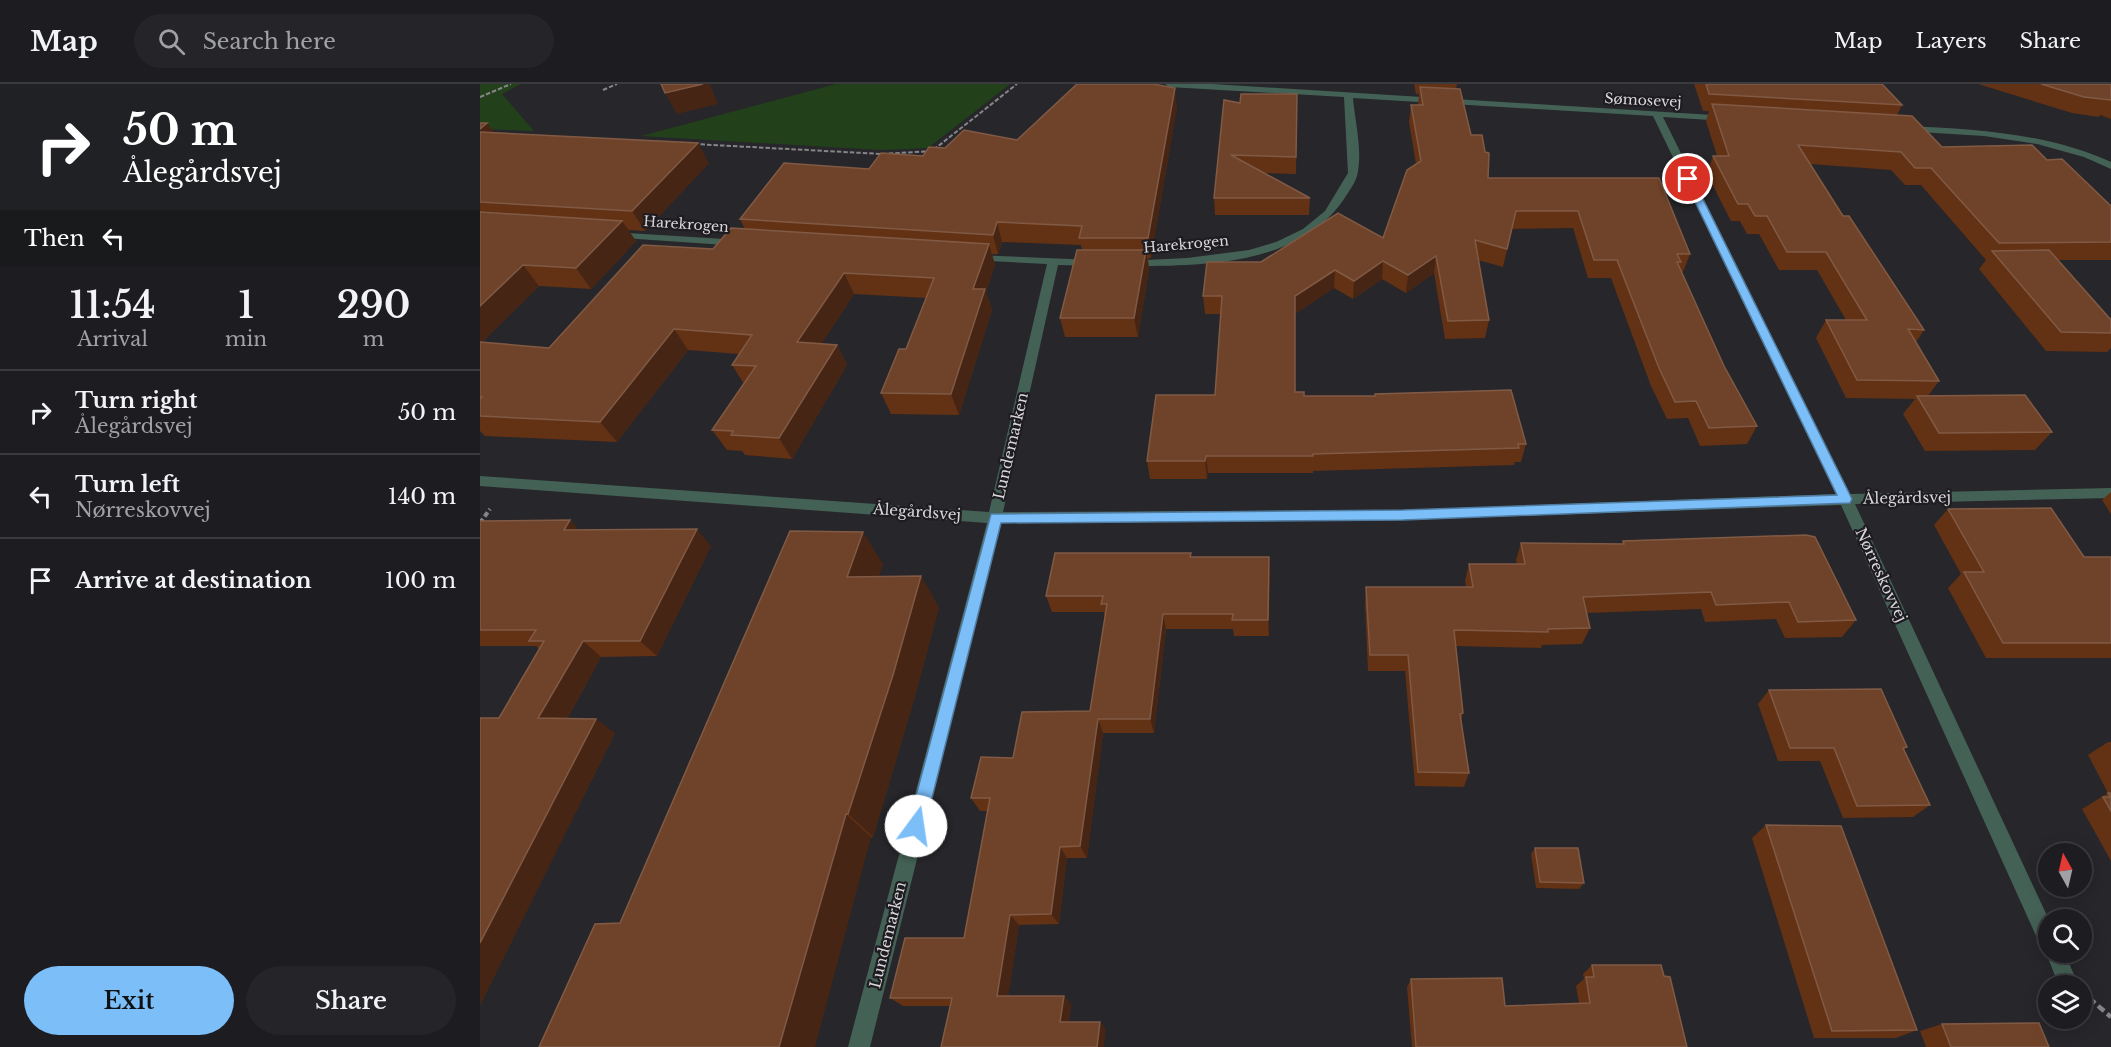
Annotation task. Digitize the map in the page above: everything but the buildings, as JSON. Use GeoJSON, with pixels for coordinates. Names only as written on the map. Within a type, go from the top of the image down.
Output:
{"type":"FeatureCollection","features":[{"type":"Feature","properties":{"kind":"street","name":"Sømosevej"},"geometry":{"type":"LineString","coordinates":[[1169,84],[1739,119]]}},
{"type":"Feature","properties":{"kind":"street","name":"Harekrogen"},"geometry":{"type":"LineString","coordinates":[[960,257],[1053,263],[1167,263],[1228,257],[1281,245],[1322,220],[1339,201],[1353,173],[1348,95]]}},
{"type":"Feature","properties":{"kind":"street","name":"Nørreskovvej"},"geometry":{"type":"LineString","coordinates":[[1657,114],[1846,499],[2038,918]]}},
{"type":"Feature","properties":{"kind":"street"},"geometry":{"type":"LineString","coordinates":[[1892,128],[1986,133],[2041,142],[2111,166]]}},
{"type":"Feature","properties":{"kind":"street","name":"Harekrogen"},"geometry":{"type":"LineString","coordinates":[[596,234],[747,243]]}},
{"type":"Feature","properties":{"kind":"street","name":"Lundemarken"},"geometry":{"type":"LineString","coordinates":[[860,1047],[995,518],[1053,263]]}},
{"type":"Feature","properties":{"kind":"street","name":"Ålegårdsvej"},"geometry":{"type":"LineString","coordinates":[[480,482],[995,518],[1403,515],[1846,499],[2111,493]]}},
{"type":"Feature","properties":{"kind":"path"},"geometry":{"type":"LineString","coordinates":[[480,97],[511,84]]}},
{"type":"Feature","properties":{"kind":"path"},"geometry":{"type":"LineString","coordinates":[[603,90],[617,84]]}},
{"type":"Feature","properties":{"kind":"path"},"geometry":{"type":"LineString","coordinates":[[693,144],[882,154],[932,151],[1017,84]]}},
{"type":"Feature","properties":{"kind":"path"},"geometry":{"type":"LineString","coordinates":[[2092,1001],[2111,1017]]}},
{"type":"Feature","properties":{"kind":"green space"},"geometry":{"type":"Polygon","coordinates":[[[480,84],[521,84],[502,94],[534,131],[480,129],[480,84]]]}},
{"type":"Feature","properties":{"kind":"green space"},"geometry":{"type":"Polygon","coordinates":[[[836,84],[1010,84],[928,148],[881,150],[641,136],[836,84]]]}},
{"type":"Feature","properties":{"kind":"route"},"geometry":{"type":"LineString","coordinates":[[916,826],[995,518],[1403,515],[1846,499],[1688,179]]}}]}
